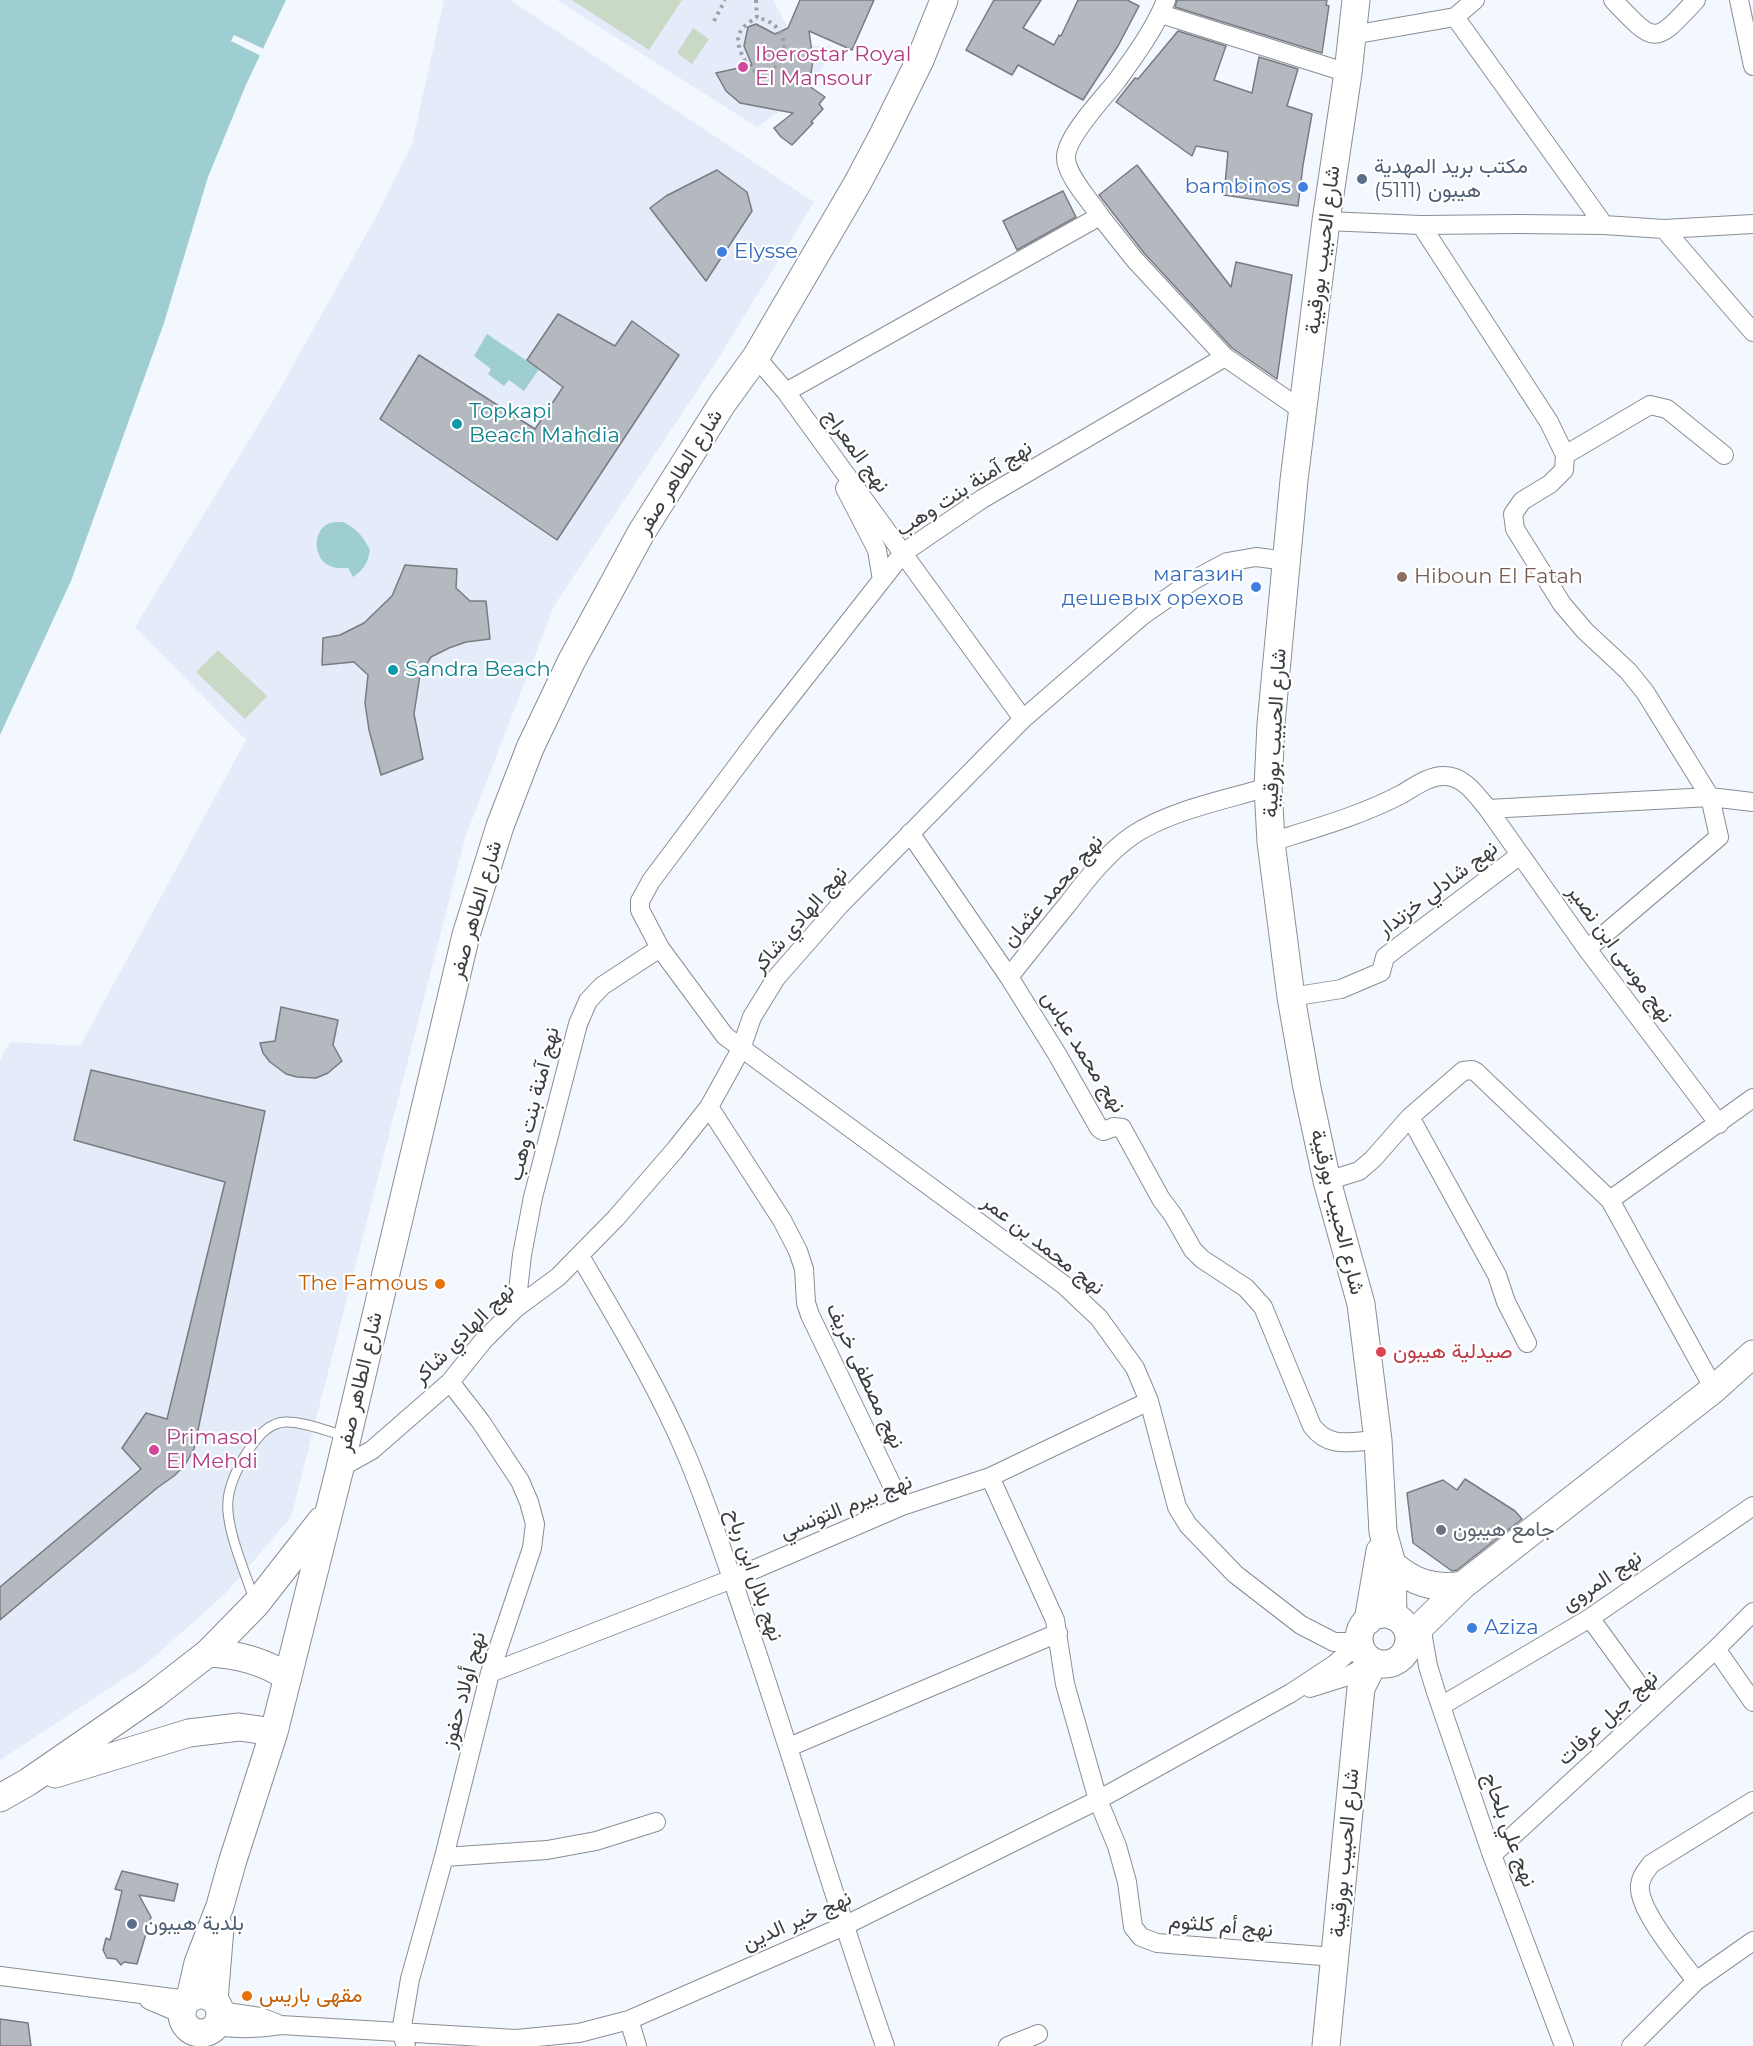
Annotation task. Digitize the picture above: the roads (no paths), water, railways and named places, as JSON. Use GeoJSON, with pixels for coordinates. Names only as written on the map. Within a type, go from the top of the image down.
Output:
{"type":"FeatureCollection","features":[{"type":"Feature","properties":{"kind":"main road","name":"شارع الطاهر صفر"},"geometry":{"type":"LineString","coordinates":[[200,2019],[198,1963],[220,1906],[274,1732],[340,1468],[466,935],[500,826],[530,748],[571,662],[641,533],[722,404],[756,357],[884,135],[920,60],[944,0]]}},
{"type":"Feature","properties":{"kind":"main road","name":"شارع الحبيب بورقيبة"},"geometry":{"type":"LineString","coordinates":[[1356,0],[1303,411],[1271,724],[1268,787],[1271,842],[1291,998],[1307,1088],[1327,1181],[1361,1304],[1378,1440],[1387,1636]]}},
{"type":"Feature","properties":{"kind":"main road"},"geometry":{"type":"LineString","coordinates":[[1387,1636],[1463,1585],[1714,1389],[1753,1354]]}},
{"type":"Feature","properties":{"kind":"main road"},"geometry":{"type":"LineString","coordinates":[[0,1798],[28,1782],[154,1695],[208,1653],[256,1604],[327,1514]]}},
{"type":"Feature","properties":{"kind":"main road","name":"شارع الحبيب بورقيبة"},"geometry":{"type":"LineString","coordinates":[[1326,2046],[1335,1957],[1348,1676],[1387,1636],[1392,1564],[1383,1532]]}},
{"type":"Feature","properties":{"kind":"main road"},"geometry":{"type":"LineString","coordinates":[[1392,1564],[1413,1580],[1425,1584],[1438,1587],[1463,1585]]}},
{"type":"Feature","properties":{"kind":"main road"},"geometry":{"type":"LineString","coordinates":[[208,1653],[229,1654],[250,1659],[276,1669],[288,1677]]}},
{"type":"Feature","properties":{"kind":"main road"},"geometry":{"type":"LineString","coordinates":[[28,1782],[189,1733],[239,1727],[274,1732]]}},
{"type":"Feature","properties":{"kind":"street"},"geometry":{"type":"LineString","coordinates":[[1352,35],[1455,17],[1475,0]]}},
{"type":"Feature","properties":{"kind":"street"},"geometry":{"type":"LineString","coordinates":[[1613,0],[1647,33],[1658,35],[1669,29],[1696,0]]}},
{"type":"Feature","properties":{"kind":"street"},"geometry":{"type":"LineString","coordinates":[[1739,0],[1753,66]]}},
{"type":"Feature","properties":{"kind":"street"},"geometry":{"type":"LineString","coordinates":[[1303,411],[1225,357],[1134,260],[1068,170],[1065,157],[1069,145],[1084,121],[1122,72],[1163,7],[1348,73]]}},
{"type":"Feature","properties":{"kind":"street"},"geometry":{"type":"LineString","coordinates":[[1455,17],[1604,225]]}},
{"type":"Feature","properties":{"kind":"street"},"geometry":{"type":"LineString","coordinates":[[786,392],[1101,216]]}},
{"type":"Feature","properties":{"kind":"street"},"geometry":{"type":"LineString","coordinates":[[1326,221],[1420,225],[1604,225],[1664,229],[1753,224]]}},
{"type":"Feature","properties":{"kind":"street"},"geometry":{"type":"LineString","coordinates":[[1420,225],[1549,422],[1565,455],[1564,470],[1550,484],[1522,501],[1513,514],[1515,530],[1562,604],[1585,631],[1628,671],[1645,692],[1710,797],[1719,837],[1587,949]]}},
{"type":"Feature","properties":{"kind":"street"},"geometry":{"type":"LineString","coordinates":[[1664,229],[1753,332]]}},
{"type":"Feature","properties":{"kind":"street","name":"نهج المعراج"},"geometry":{"type":"LineString","coordinates":[[756,357],[786,392],[1023,719]]}},
{"type":"Feature","properties":{"kind":"street","name":"نهج آمنة بنت وهب"},"geometry":{"type":"LineString","coordinates":[[640,910],[640,901],[651,881],[764,730],[903,554],[982,499],[1225,357]]}},
{"type":"Feature","properties":{"kind":"street"},"geometry":{"type":"LineString","coordinates":[[1565,455],[1650,405],[1667,409],[1724,454]]}},
{"type":"Feature","properties":{"kind":"street"},"geometry":{"type":"LineString","coordinates":[[814,430],[877,550],[882,580]]}},
{"type":"Feature","properties":{"kind":"street","name":"نهج الهادي شاكر"},"geometry":{"type":"LineString","coordinates":[[340,1468],[372,1450],[450,1382],[483,1341],[516,1308],[558,1277],[616,1218],[709,1107],[741,1049],[752,1017],[776,978],[839,906],[1023,719],[1143,615],[1192,581],[1227,562],[1256,557],[1287,561]]}},
{"type":"Feature","properties":{"kind":"street","name":"نهج موسى ابن نصير"},"geometry":{"type":"LineString","coordinates":[[1271,842],[1343,820],[1425,781],[1444,776],[1462,781],[1488,809],[1587,949],[1719,1124]]}},
{"type":"Feature","properties":{"kind":"street","name":"نهج محمد عثمان"},"geometry":{"type":"LineString","coordinates":[[1009,977],[1087,878],[1133,835],[1163,820],[1196,808],[1268,787]]}},
{"type":"Feature","properties":{"kind":"street"},"geometry":{"type":"LineString","coordinates":[[1488,809],[1710,797],[1751,806]]}},
{"type":"Feature","properties":{"kind":"street","name":"نهج محمد عباس"},"geometry":{"type":"LineString","coordinates":[[910,833],[1009,977],[1057,1054],[1099,1128],[1103,1131],[1114,1127],[1122,1128],[1161,1199],[1193,1250],[1202,1259],[1246,1288],[1263,1307],[1312,1426],[1318,1434],[1333,1442],[1378,1440]]}},
{"type":"Feature","properties":{"kind":"street","name":"نهج شادلي خزندار"},"geometry":{"type":"LineString","coordinates":[[1291,998],[1341,989],[1381,972],[1385,957],[1520,855]]}},
{"type":"Feature","properties":{"kind":"street","name":"نهج محمد بن عمر"},"geometry":{"type":"LineString","coordinates":[[640,910],[660,948],[725,1036],[1064,1285],[1099,1318],[1136,1368],[1149,1401],[1177,1507],[1188,1525],[1235,1574],[1301,1625],[1334,1642],[1387,1636]]}},
{"type":"Feature","properties":{"kind":"street","name":"نهج آمنة بنت وهب"},"geometry":{"type":"LineString","coordinates":[[516,1308],[522,1256],[533,1197],[578,1024],[588,1000],[603,986],[660,948]]}},
{"type":"Feature","properties":{"kind":"street"},"geometry":{"type":"LineString","coordinates":[[1327,1181],[1359,1171],[1410,1118],[1463,1071],[1476,1072],[1610,1200],[1714,1389]]}},
{"type":"Feature","properties":{"kind":"street"},"geometry":{"type":"LineString","coordinates":[[1610,1200],[1753,1098]]}},
{"type":"Feature","properties":{"kind":"street","name":"نهج مصطفى خريف"},"geometry":{"type":"LineString","coordinates":[[709,1107],[782,1220],[798,1251],[804,1269],[806,1303],[810,1315],[902,1506]]}},
{"type":"Feature","properties":{"kind":"street"},"geometry":{"type":"LineString","coordinates":[[1410,1118],[1497,1275],[1506,1302],[1527,1343]]}},
{"type":"Feature","properties":{"kind":"street","name":"نهج بلال ابن رباح"},"geometry":{"type":"LineString","coordinates":[[580,1256],[616,1318],[686,1454],[711,1518],[789,1747],[843,1926],[885,2046]]}},
{"type":"Feature","properties":{"kind":"street","name":"نهج أولاد حفوز"},"geometry":{"type":"LineString","coordinates":[[403,2039],[411,1979],[490,1673],[532,1548],[535,1524],[520,1481],[481,1422],[450,1382]]}},
{"type":"Feature","properties":{"kind":"street","name":"نهج بيرم التونسي"},"geometry":{"type":"LineString","coordinates":[[490,1673],[732,1579],[902,1506],[990,1476],[1149,1401]]}},
{"type":"Feature","properties":{"kind":"street","name":"نهج أم كلثوم"},"geometry":{"type":"LineString","coordinates":[[990,1476],[1055,1620],[1065,1684],[1098,1800],[1117,1846],[1127,1882],[1133,1927],[1141,1936],[1157,1943],[1335,1957]]}},
{"type":"Feature","properties":{"kind":"street","name":"نهج المروى"},"geometry":{"type":"LineString","coordinates":[[1441,1706],[1590,1618],[1753,1506]]}},
{"type":"Feature","properties":{"kind":"street","name":"نهج جبل عرفات"},"geometry":{"type":"LineString","coordinates":[[1492,1855],[1716,1649],[1753,1612]]}},
{"type":"Feature","properties":{"kind":"street"},"geometry":{"type":"LineString","coordinates":[[1590,1618],[1654,1706]]}},
{"type":"Feature","properties":{"kind":"street"},"geometry":{"type":"LineString","coordinates":[[1301,1625],[1315,1644],[1348,1676]]}},
{"type":"Feature","properties":{"kind":"street"},"geometry":{"type":"LineString","coordinates":[[789,1747],[1058,1633]]}},
{"type":"Feature","properties":{"kind":"street","name":"نهج خير الدين"},"geometry":{"type":"LineString","coordinates":[[0,1976],[131,1992],[200,2019],[233,2029],[255,2029],[281,2025],[403,2039],[516,2039],[579,2033],[629,2020],[843,1926],[1098,1800],[1291,1694],[1348,1676],[1387,1636]]}},
{"type":"Feature","properties":{"kind":"street","name":"نهج علي بلحاج"},"geometry":{"type":"LineString","coordinates":[[1387,1636],[1428,1666],[1492,1855],[1564,2046]]}},
{"type":"Feature","properties":{"kind":"street"},"geometry":{"type":"LineString","coordinates":[[1716,1649],[1753,1702]]}},
{"type":"Feature","properties":{"kind":"street"},"geometry":{"type":"LineString","coordinates":[[1696,1981],[1648,1914],[1640,1887],[1642,1874],[1651,1864],[1753,1801]]}},
{"type":"Feature","properties":{"kind":"street"},"geometry":{"type":"LineString","coordinates":[[444,1857],[547,1850],[596,1841],[656,1822]]}},
{"type":"Feature","properties":{"kind":"street"},"geometry":{"type":"LineString","coordinates":[[1631,2046],[1696,1981],[1753,1941]]}},
{"type":"Feature","properties":{"kind":"street"},"geometry":{"type":"LineString","coordinates":[[629,2020],[637,2046]]}},
{"type":"Feature","properties":{"kind":"street"},"geometry":{"type":"LineString","coordinates":[[1008,2046],[1038,2034]]}},
{"type":"Feature","properties":{"kind":"lane"},"geometry":{"type":"LineString","coordinates":[[256,1604],[230,1520],[228,1501],[242,1459],[257,1437],[266,1429],[285,1422],[347,1437]]}},
{"type":"Feature","properties":{"kind":"water"},"geometry":{"type":"Polygon","coordinates":[[[0,0],[286,0],[245,87],[208,177],[164,323],[71,581],[0,735],[0,0]]]}},
{"type":"Feature","properties":{"kind":"water"},"geometry":{"type":"Polygon","coordinates":[[[487,334],[539,369],[524,391],[509,380],[504,386],[488,374],[491,369],[474,356],[487,334]]]}},
{"type":"Feature","properties":{"kind":"water"},"geometry":{"type":"Polygon","coordinates":[[[343,522],[359,533],[370,550],[365,565],[353,577],[348,568],[335,568],[323,562],[318,551],[317,538],[323,527],[330,523],[343,522]]]}},
{"type":"Feature","properties":{"kind":"place","name":"Iberostar Royal El Mansour"},"geometry":{"type":"Point","coordinates":[743,67]}},
{"type":"Feature","properties":{"kind":"place","name":"مكتب بريد المهدية هيبون (5111)"},"geometry":{"type":"Point","coordinates":[1362,179]}},
{"type":"Feature","properties":{"kind":"place","name":"bambinos"},"geometry":{"type":"Point","coordinates":[1303,187]}},
{"type":"Feature","properties":{"kind":"place","name":"Elysse"},"geometry":{"type":"Point","coordinates":[722,252]}},
{"type":"Feature","properties":{"kind":"place","name":"Topkapi Beach Mahdia"},"geometry":{"type":"Point","coordinates":[457,424]}},
{"type":"Feature","properties":{"kind":"place","name":"Hiboun El Fatah"},"geometry":{"type":"Point","coordinates":[1402,577]}},
{"type":"Feature","properties":{"kind":"place","name":"магазин дешевых орехов"},"geometry":{"type":"Point","coordinates":[1256,587]}},
{"type":"Feature","properties":{"kind":"place","name":"Sandra Beach"},"geometry":{"type":"Point","coordinates":[393,670]}},
{"type":"Feature","properties":{"kind":"place","name":"The Famous"},"geometry":{"type":"Point","coordinates":[440,1284]}},
{"type":"Feature","properties":{"kind":"place","name":"صيدلية هيبون"},"geometry":{"type":"Point","coordinates":[1381,1352]}},
{"type":"Feature","properties":{"kind":"place","name":"Primasol El Mehdi"},"geometry":{"type":"Point","coordinates":[154,1450]}},
{"type":"Feature","properties":{"kind":"place","name":"جامع هيبون"},"geometry":{"type":"Point","coordinates":[1441,1530]}},
{"type":"Feature","properties":{"kind":"place","name":"Aziza"},"geometry":{"type":"Point","coordinates":[1472,1628]}},
{"type":"Feature","properties":{"kind":"place","name":"بلدية هيبون"},"geometry":{"type":"Point","coordinates":[132,1924]}},
{"type":"Feature","properties":{"kind":"place","name":"مقهى باريس"},"geometry":{"type":"Point","coordinates":[247,1996]}}]}
